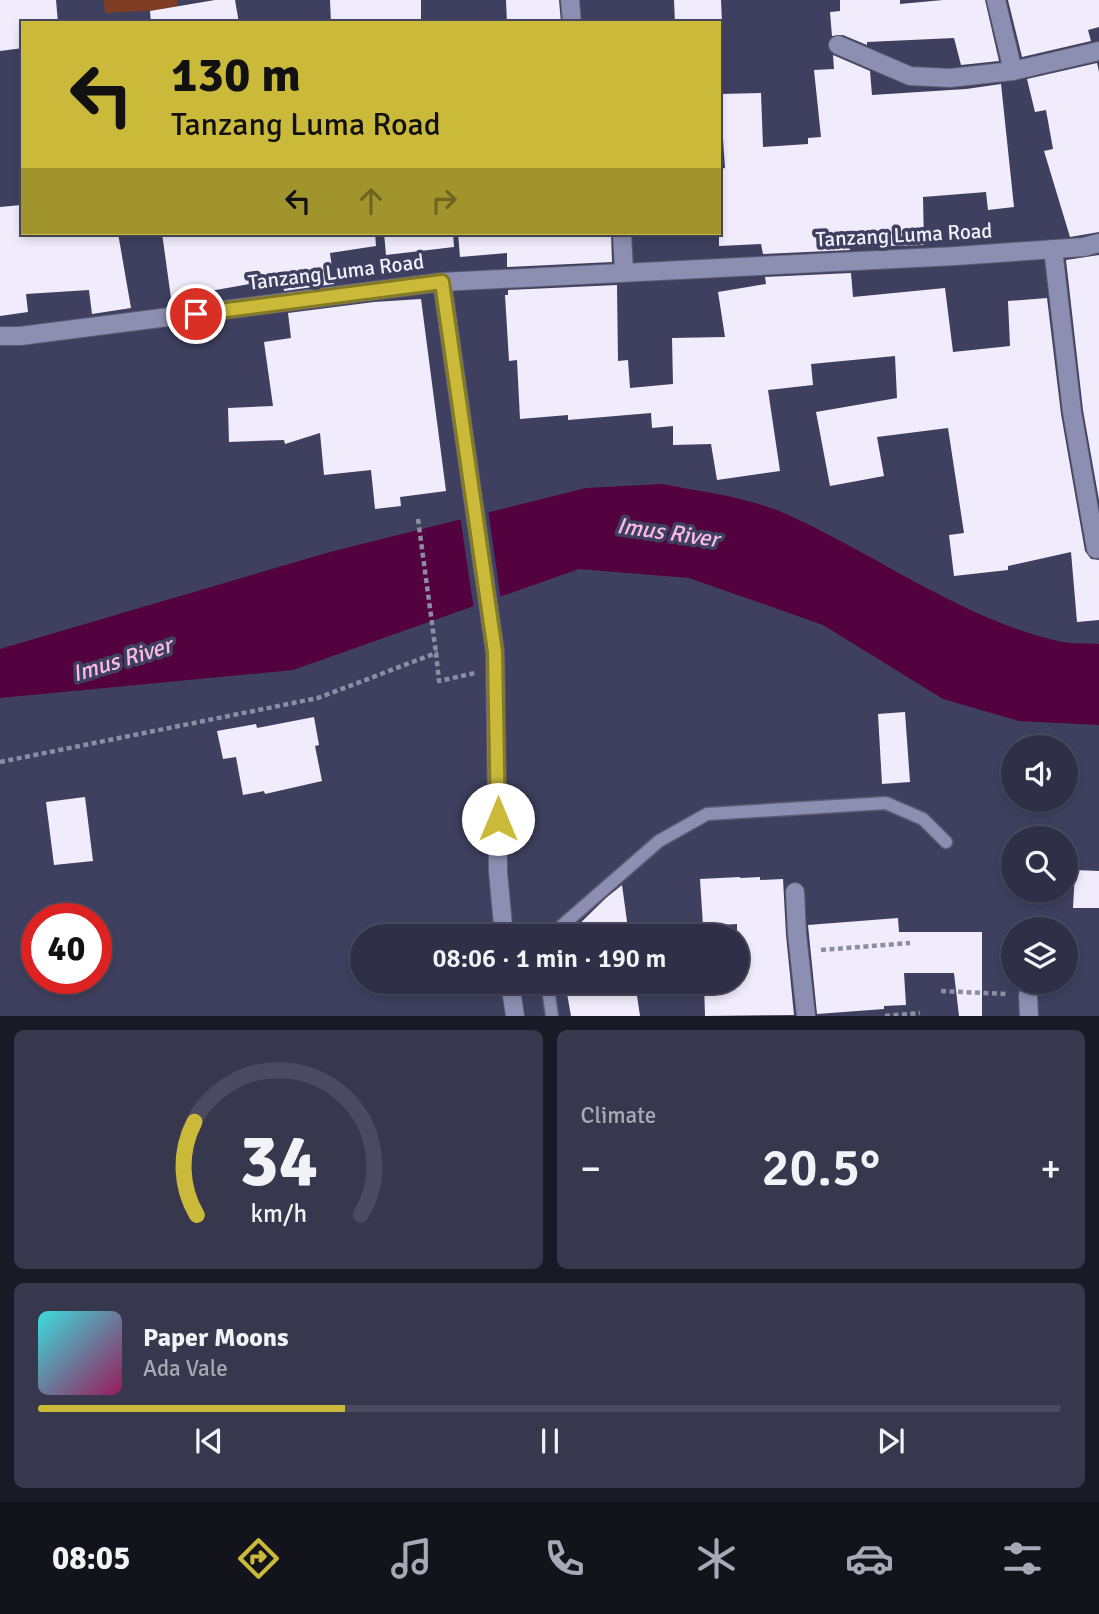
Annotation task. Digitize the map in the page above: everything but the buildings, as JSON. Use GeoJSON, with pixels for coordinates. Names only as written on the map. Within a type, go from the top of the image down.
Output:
{"type":"FeatureCollection","features":[{"type":"Feature","properties":{"kind":"street"},"geometry":{"type":"LineString","coordinates":[[570,0],[572,21]]}},
{"type":"Feature","properties":{"kind":"street"},"geometry":{"type":"LineString","coordinates":[[996,0],[1013,71]]}},
{"type":"Feature","properties":{"kind":"street"},"geometry":{"type":"LineString","coordinates":[[838,45],[910,76],[950,78],[1013,71],[1099,51]]}},
{"type":"Feature","properties":{"kind":"street"},"geometry":{"type":"LineString","coordinates":[[622,235],[624,271]]}},
{"type":"Feature","properties":{"kind":"street","name":"Tanzang Luma Road"},"geometry":{"type":"LineString","coordinates":[[0,336],[20,336],[442,282],[956,256],[1084,247],[1099,243]]}},
{"type":"Feature","properties":{"kind":"street"},"geometry":{"type":"LineString","coordinates":[[1053,249],[1072,412],[1096,549]]}},
{"type":"Feature","properties":{"kind":"street"},"geometry":{"type":"LineString","coordinates":[[442,282],[496,669],[498,872],[503,924]]}},
{"type":"Feature","properties":{"kind":"street"},"geometry":{"type":"LineString","coordinates":[[795,892],[806,1016]]}},
{"type":"Feature","properties":{"kind":"street"},"geometry":{"type":"LineString","coordinates":[[512,994],[516,1016]]}},
{"type":"Feature","properties":{"kind":"street"},"geometry":{"type":"LineString","coordinates":[[1028,995],[1028,1016]]}},
{"type":"Feature","properties":{"kind":"lane"},"geometry":{"type":"LineString","coordinates":[[564,924],[659,841],[707,814],[886,803],[923,819],[946,842]]}},
{"type":"Feature","properties":{"kind":"lane"},"geometry":{"type":"LineString","coordinates":[[549,994],[552,1016]]}},
{"type":"Feature","properties":{"kind":"path"},"geometry":{"type":"LineString","coordinates":[[418,519],[439,681],[496,669]]}},
{"type":"Feature","properties":{"kind":"path"},"geometry":{"type":"LineString","coordinates":[[0,762],[318,698],[436,653]]}},
{"type":"Feature","properties":{"kind":"path"},"geometry":{"type":"LineString","coordinates":[[799,951],[910,943]]}},
{"type":"Feature","properties":{"kind":"path"},"geometry":{"type":"LineString","coordinates":[[941,991],[1028,995]]}},
{"type":"Feature","properties":{"kind":"path"},"geometry":{"type":"LineString","coordinates":[[885,1016],[920,1013]]}},
{"type":"Feature","properties":{"kind":"shaded area"},"geometry":{"type":"Polygon","coordinates":[[[104,0],[177,0],[177,9],[105,13],[104,0]]]}},
{"type":"Feature","properties":{"kind":"water","name":"Imus River"},"geometry":{"type":"Polygon","coordinates":[[[662,484],[771,508],[820,530],[955,603],[990,618],[1025,632],[1062,642],[1099,644],[1099,725],[1019,721],[943,699],[823,625],[689,578],[579,569],[293,670],[0,698],[0,649],[330,552],[586,488],[662,484]]]}},
{"type":"Feature","properties":{"kind":"pier"},"geometry":{"type":"Polygon","coordinates":[[[488,509],[501,600],[474,610],[460,516],[488,509]]]}},
{"type":"Feature","properties":{"kind":"route"},"geometry":{"type":"LineString","coordinates":[[196,314],[442,282],[495,652],[498,819]]}}]}
